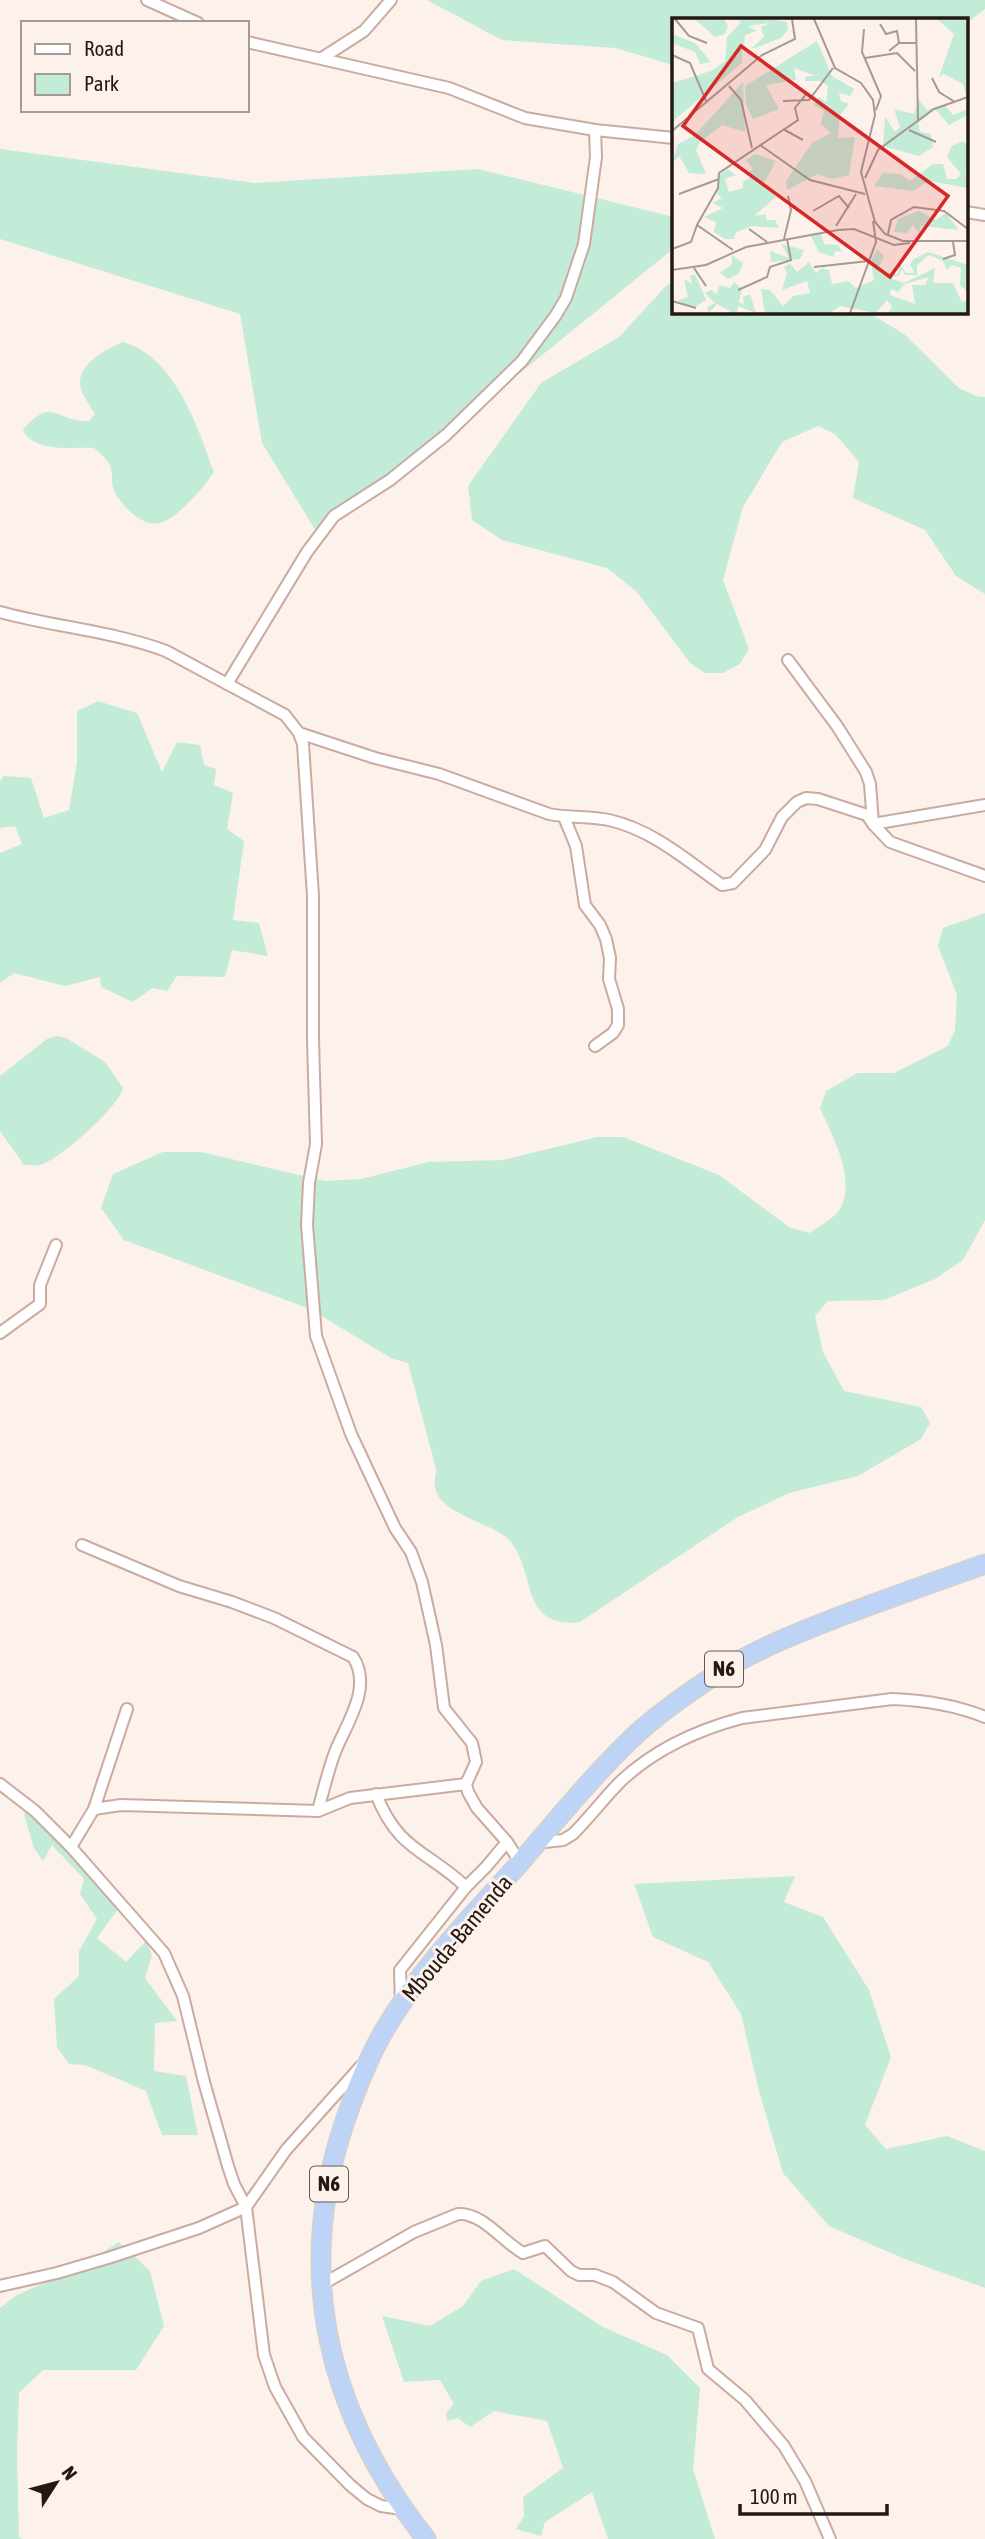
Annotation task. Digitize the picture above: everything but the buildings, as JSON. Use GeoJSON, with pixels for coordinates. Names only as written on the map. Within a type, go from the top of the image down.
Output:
{"type":"FeatureCollection","features":[{"type":"Feature","properties":{"kind":"highway","name":"Mbouda-Bamenda"},"geometry":{"type":"LineString","coordinates":[[426,2539],[402,2509],[363,2441],[336,2365],[326,2325],[321,2285],[319,2249],[323,2209],[338,2141],[370,2056],[401,2005],[446,1946],[632,1738],[679,1699],[724,1669],[781,1639],[985,1564]]}},
{"type":"Feature","properties":{"kind":"street"},"geometry":{"type":"LineString","coordinates":[[147,0],[194,21]]}},
{"type":"Feature","properties":{"kind":"street"},"geometry":{"type":"LineString","coordinates":[[322,58],[364,31],[391,0]]}},
{"type":"Feature","properties":{"kind":"street"},"geometry":{"type":"LineString","coordinates":[[248,42],[463,92],[525,118],[595,131],[672,138]]}},
{"type":"Feature","properties":{"kind":"street"},"geometry":{"type":"LineString","coordinates":[[227,684],[307,552],[334,516],[390,480],[446,435],[522,360],[556,315],[566,298],[584,244],[596,157],[595,131]]}},
{"type":"Feature","properties":{"kind":"street"},"geometry":{"type":"LineString","coordinates":[[0,612],[33,621],[97,631],[166,651],[285,715],[299,733],[303,744],[313,896],[316,1144],[309,1183],[307,1225],[316,1336],[351,1434],[395,1528],[411,1552],[422,1582],[436,1645],[444,1708],[466,1734],[476,1762],[466,1784],[477,1808],[507,1842],[520,1862]]}},
{"type":"Feature","properties":{"kind":"street"},"geometry":{"type":"LineString","coordinates":[[788,660],[825,708],[866,772],[870,784],[873,824]]}},
{"type":"Feature","properties":{"kind":"street"},"geometry":{"type":"LineString","coordinates":[[299,733],[376,758],[439,774],[564,817],[611,821],[653,837],[722,885],[733,883],[765,850],[782,817],[797,802],[806,798],[818,799],[867,815],[890,842],[985,876]]}},
{"type":"Feature","properties":{"kind":"street"},"geometry":{"type":"LineString","coordinates":[[873,824],[985,804]]}},
{"type":"Feature","properties":{"kind":"street"},"geometry":{"type":"LineString","coordinates":[[564,817],[576,846],[585,905],[600,925],[606,939],[610,958],[609,979],[618,1009],[618,1025],[613,1033],[595,1046]]}},
{"type":"Feature","properties":{"kind":"street"},"geometry":{"type":"LineString","coordinates":[[0,1333],[40,1304],[40,1285],[56,1245]]}},
{"type":"Feature","properties":{"kind":"street"},"geometry":{"type":"LineString","coordinates":[[82,1545],[179,1586],[274,1618],[352,1657],[357,1664],[358,1695],[352,1720],[333,1759],[317,1811]]}},
{"type":"Feature","properties":{"kind":"street"},"geometry":{"type":"LineString","coordinates":[[536,1843],[563,1840],[579,1828],[622,1781],[643,1763],[698,1731],[721,1723],[892,1699],[955,1706],[985,1717]]}},
{"type":"Feature","properties":{"kind":"street"},"geometry":{"type":"LineString","coordinates":[[71,1847],[94,1810],[127,1709]]}},
{"type":"Feature","properties":{"kind":"street"},"geometry":{"type":"LineString","coordinates":[[0,1784],[35,1811],[71,1847],[154,1938],[174,1971],[190,2020],[228,2166],[234,2184],[247,2207],[264,2355],[275,2387],[303,2437],[350,2485],[381,2506],[402,2509]]}},
{"type":"Feature","properties":{"kind":"street"},"geometry":{"type":"LineString","coordinates":[[94,1810],[121,1805],[317,1811],[350,1798],[466,1784]]}},
{"type":"Feature","properties":{"kind":"street"},"geometry":{"type":"LineString","coordinates":[[376,1794],[383,1812],[401,1838],[418,1853],[450,1872],[466,1887]]}},
{"type":"Feature","properties":{"kind":"street"},"geometry":{"type":"LineString","coordinates":[[401,2005],[400,1970],[466,1887],[507,1842]]}},
{"type":"Feature","properties":{"kind":"street"},"geometry":{"type":"LineString","coordinates":[[0,2286],[121,2254],[199,2228],[247,2207],[286,2150],[370,2056]]}},
{"type":"Feature","properties":{"kind":"street"},"geometry":{"type":"LineString","coordinates":[[321,2285],[414,2232],[458,2214],[466,2213],[477,2219],[523,2253],[545,2246],[571,2272],[579,2276],[595,2275],[614,2282],[656,2313],[698,2328],[708,2369],[745,2400],[784,2446],[805,2481],[830,2539]]}},
{"type":"Feature","properties":{"kind":"street"},"geometry":{"type":"LineString","coordinates":[[0,2275],[13,2283]]}},
{"type":"Feature","properties":{"kind":"green space"},"geometry":{"type":"Polygon","coordinates":[[[427,0],[985,0],[985,9],[968,22],[968,18],[672,18],[672,65],[615,48],[502,40],[427,0]]]}},
{"type":"Feature","properties":{"kind":"green space"},"geometry":{"type":"Polygon","coordinates":[[[0,149],[255,183],[478,169],[672,217],[672,250],[319,536],[262,443],[240,314],[0,239],[0,149]]]}},
{"type":"Feature","properties":{"kind":"green space"},"geometry":{"type":"Polygon","coordinates":[[[672,282],[672,313],[870,313],[904,334],[959,388],[985,397],[985,594],[956,576],[925,530],[853,498],[859,462],[835,434],[818,426],[782,442],[743,507],[723,580],[749,649],[740,664],[723,673],[705,673],[690,663],[637,592],[607,568],[502,540],[472,520],[468,486],[541,383],[619,337],[672,282]]]}},
{"type":"Feature","properties":{"kind":"green space"},"geometry":{"type":"Polygon","coordinates":[[[123,342],[141,350],[171,378],[192,415],[214,472],[182,509],[160,523],[146,522],[126,508],[114,490],[108,463],[94,448],[44,446],[28,437],[23,430],[41,414],[48,412],[89,421],[95,414],[81,389],[82,373],[100,354],[123,342]]]}},
{"type":"Feature","properties":{"kind":"green space"},"geometry":{"type":"Polygon","coordinates":[[[98,701],[137,713],[162,772],[177,742],[200,745],[204,765],[216,769],[214,785],[233,793],[227,829],[244,841],[233,920],[259,923],[268,956],[232,950],[225,977],[177,976],[167,991],[152,988],[133,1002],[101,987],[100,977],[65,986],[14,973],[0,983],[0,853],[22,844],[15,826],[0,828],[0,781],[4,776],[31,778],[44,818],[69,810],[77,762],[77,711],[98,701]]]}},
{"type":"Feature","properties":{"kind":"green space"},"geometry":{"type":"Polygon","coordinates":[[[985,913],[985,1220],[963,1260],[935,1279],[884,1300],[828,1301],[815,1316],[823,1352],[844,1391],[921,1407],[930,1423],[921,1439],[858,1476],[789,1493],[738,1517],[580,1622],[560,1622],[546,1616],[537,1606],[523,1565],[507,1538],[454,1510],[438,1495],[435,1484],[436,1469],[408,1363],[391,1358],[310,1309],[124,1240],[101,1208],[113,1174],[163,1152],[201,1152],[325,1181],[361,1179],[429,1162],[503,1160],[597,1137],[623,1137],[719,1175],[789,1227],[810,1233],[838,1212],[845,1197],[846,1185],[841,1158],[820,1108],[826,1091],[858,1073],[894,1073],[948,1046],[955,1030],[957,995],[938,946],[943,928],[985,913]]]}},
{"type":"Feature","properties":{"kind":"green space"},"geometry":{"type":"Polygon","coordinates":[[[57,1036],[66,1038],[105,1062],[123,1088],[119,1097],[100,1119],[60,1154],[40,1165],[24,1165],[0,1131],[0,1076],[47,1039],[57,1036]]]}},
{"type":"Feature","properties":{"kind":"green space"},"geometry":{"type":"Polygon","coordinates":[[[30,1803],[105,1876],[121,1905],[97,1938],[126,1962],[146,1941],[152,1955],[145,1978],[177,2021],[155,2023],[154,2071],[186,2076],[198,2135],[162,2135],[146,2091],[85,2065],[69,2064],[57,2047],[54,1999],[79,1976],[79,1951],[97,1919],[80,1894],[84,1879],[52,1845],[43,1861],[34,1848],[24,1815],[30,1803]]]}},
{"type":"Feature","properties":{"kind":"green space"},"geometry":{"type":"Polygon","coordinates":[[[795,1876],[784,1902],[823,1917],[869,1990],[891,2057],[865,2125],[886,2149],[947,2136],[985,2151],[985,2288],[907,2260],[829,2226],[783,2173],[759,2091],[741,2014],[708,1962],[653,1937],[634,1884],[795,1876]]]}},
{"type":"Feature","properties":{"kind":"green space"},"geometry":{"type":"Polygon","coordinates":[[[119,2242],[150,2271],[164,2326],[136,2370],[43,2370],[19,2393],[17,2453],[19,2536],[22,2539],[0,2539],[0,2308],[17,2295],[81,2266],[119,2242]]]}},
{"type":"Feature","properties":{"kind":"green space"},"geometry":{"type":"Polygon","coordinates":[[[514,2269],[603,2327],[667,2355],[700,2388],[693,2469],[715,2539],[608,2539],[592,2492],[545,2522],[541,2536],[516,2529],[524,2516],[523,2497],[563,2468],[547,2421],[494,2411],[470,2427],[458,2418],[447,2421],[446,2413],[454,2404],[440,2380],[404,2382],[382,2316],[430,2326],[463,2306],[481,2281],[514,2269]]]}}]}
